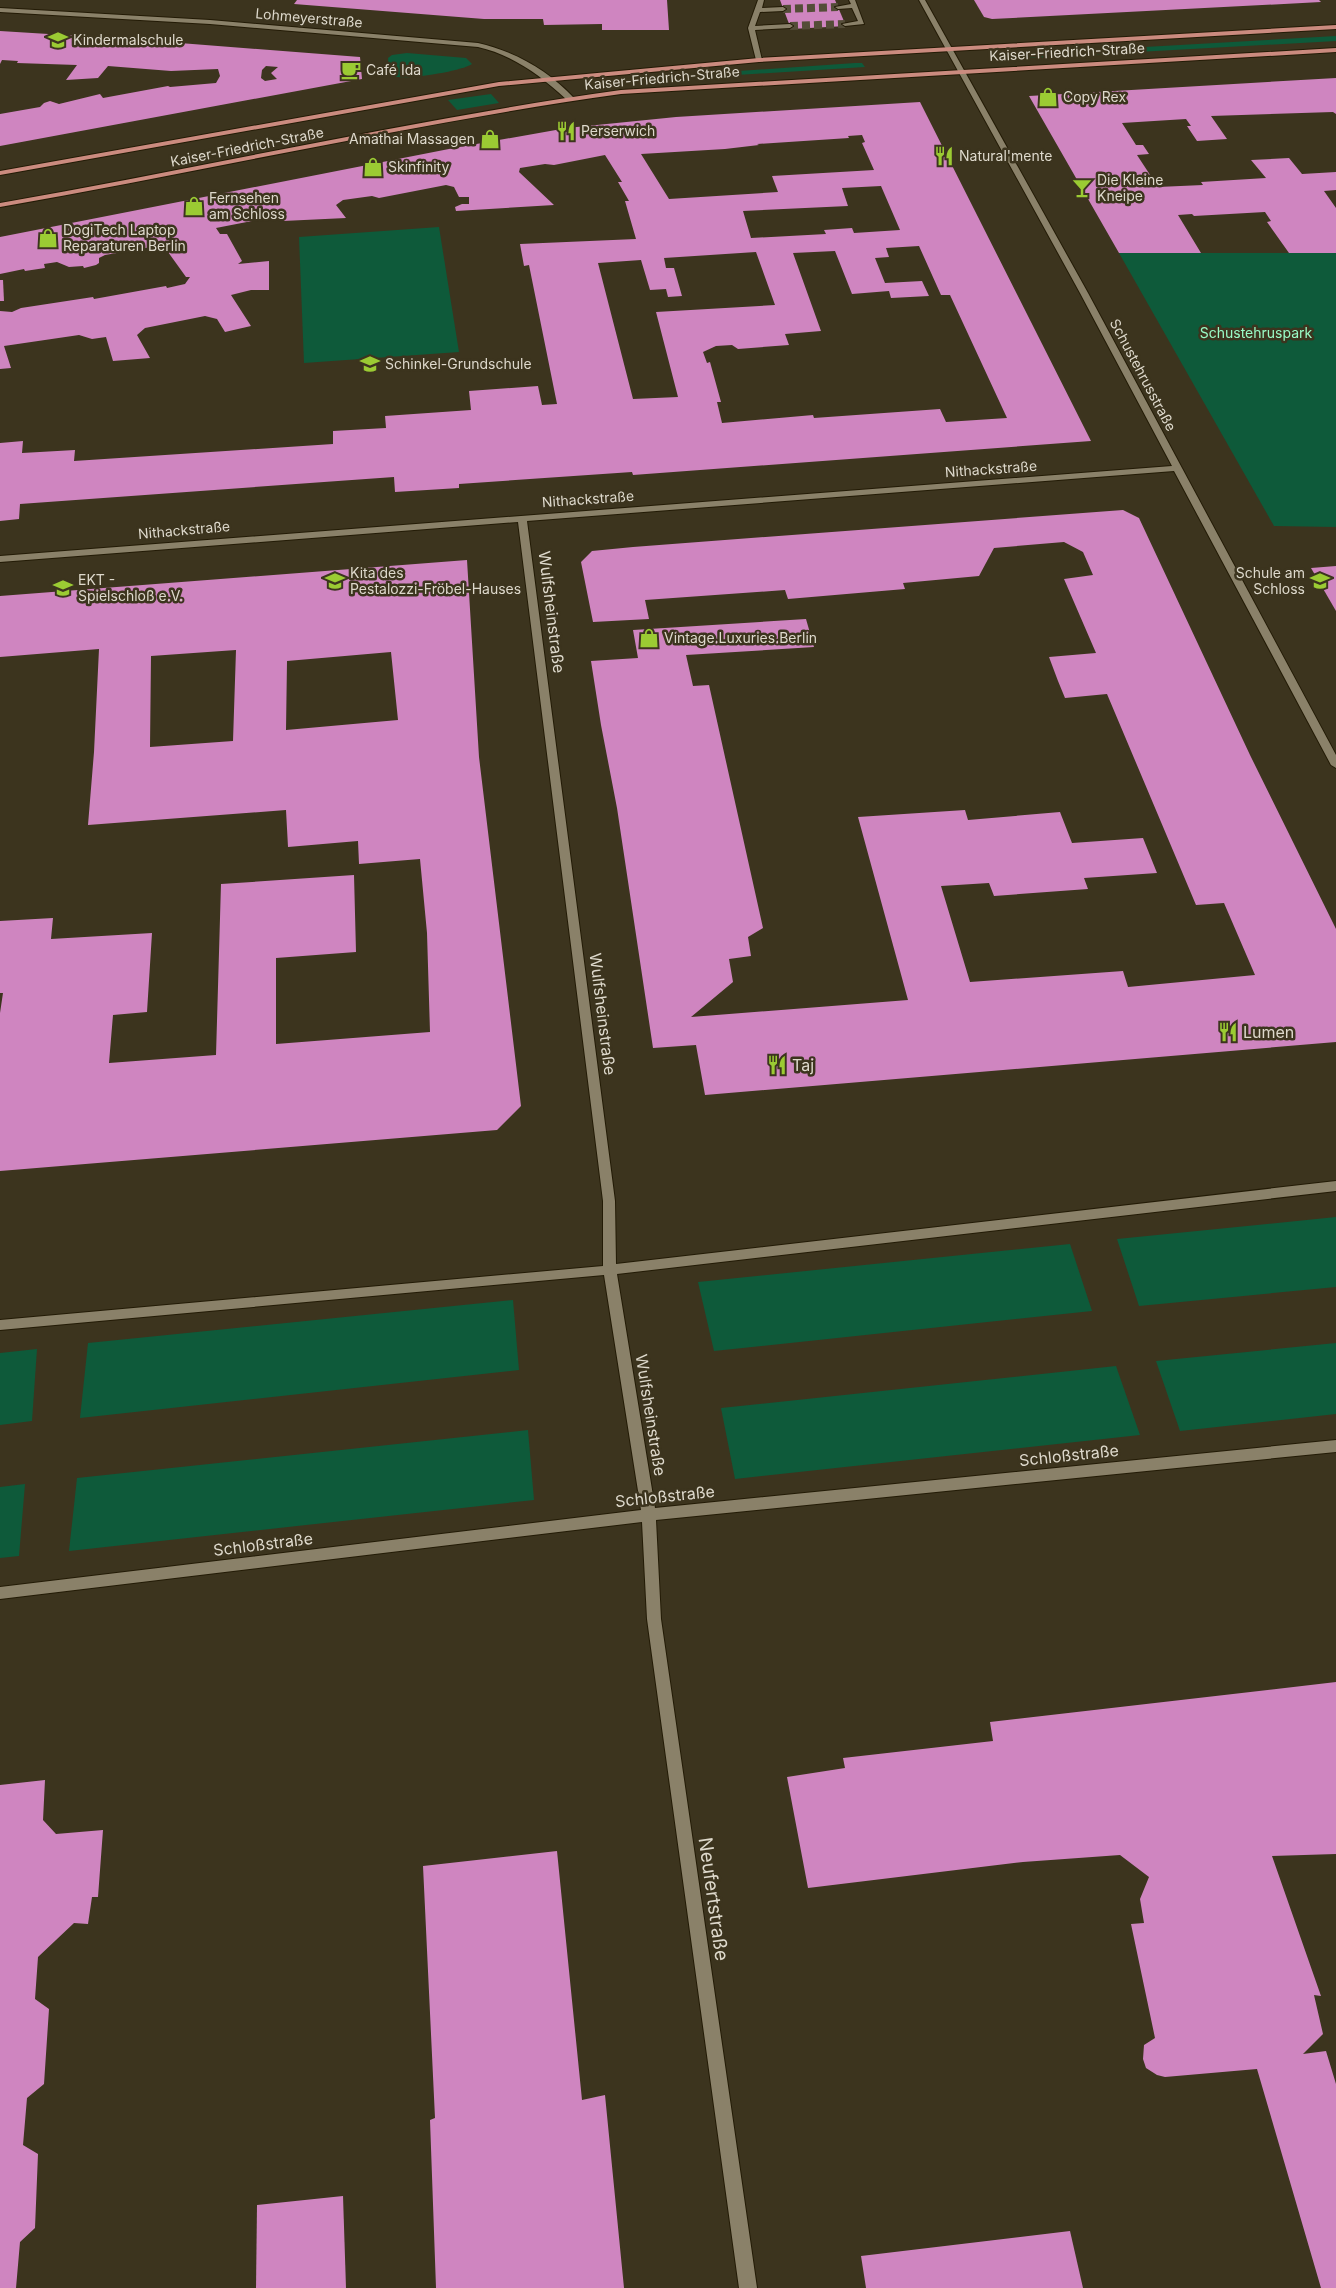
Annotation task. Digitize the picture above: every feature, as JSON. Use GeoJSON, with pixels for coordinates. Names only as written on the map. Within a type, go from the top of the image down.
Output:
{"type":"FeatureCollection","features":[{"type":"Feature","properties":{"kind":"main road","name":"Kaiser-Friedrich-Straße"},"geometry":{"type":"LineString","coordinates":[[0,173],[490,86],[548,78],[759,60],[1336,26]]}},
{"type":"Feature","properties":{"kind":"main road","name":"Kaiser-Friedrich-Straße"},"geometry":{"type":"LineString","coordinates":[[0,205],[134,182],[570,98],[673,88],[1336,50]]}},
{"type":"Feature","properties":{"kind":"street"},"geometry":{"type":"LineString","coordinates":[[759,60],[751,28],[762,0]]}},
{"type":"Feature","properties":{"kind":"street","name":"Schustehrusstraße"},"geometry":{"type":"LineString","coordinates":[[922,0],[1084,293],[1336,764]]}},
{"type":"Feature","properties":{"kind":"street"},"geometry":{"type":"LineString","coordinates":[[838,7],[854,3],[862,23],[845,24]]}},
{"type":"Feature","properties":{"kind":"street"},"geometry":{"type":"LineString","coordinates":[[758,10],[783,9]]}},
{"type":"Feature","properties":{"kind":"street","name":"Lohmeyerstraße"},"geometry":{"type":"LineString","coordinates":[[0,10],[210,22],[478,45],[496,48],[508,54],[548,78],[570,98]]}},
{"type":"Feature","properties":{"kind":"street"},"geometry":{"type":"LineString","coordinates":[[751,28],[790,26]]}},
{"type":"Feature","properties":{"kind":"street","name":"Nithackstraße"},"geometry":{"type":"LineString","coordinates":[[0,559],[1177,468]]}},
{"type":"Feature","properties":{"kind":"street","name":"Wulfsheinstraße"},"geometry":{"type":"LineString","coordinates":[[522,518],[608,1191],[610,1270],[649,1515]]}},
{"type":"Feature","properties":{"kind":"street"},"geometry":{"type":"LineString","coordinates":[[0,1325],[610,1270],[1336,1186]]}},
{"type":"Feature","properties":{"kind":"street","name":"Schloßstraße"},"geometry":{"type":"LineString","coordinates":[[0,1593],[649,1515],[1336,1446]]}},
{"type":"Feature","properties":{"kind":"street","name":"Neufertstraße"},"geometry":{"type":"LineString","coordinates":[[649,1515],[654,1619],[748,2288]]}},
{"type":"Feature","properties":{"kind":"green space"},"geometry":{"type":"Polygon","coordinates":[[[1336,36],[1336,41],[1030,58],[1025,58],[1022,54],[1336,36]]]}},
{"type":"Feature","properties":{"kind":"green space"},"geometry":{"type":"Polygon","coordinates":[[[407,53],[466,58],[472,64],[457,70],[431,75],[395,77],[389,75],[388,58],[392,55],[407,53]]]}},
{"type":"Feature","properties":{"kind":"green space"},"geometry":{"type":"Polygon","coordinates":[[[862,63],[865,67],[643,81],[638,78],[862,63]]]}},
{"type":"Feature","properties":{"kind":"green space"},"geometry":{"type":"Polygon","coordinates":[[[491,94],[499,103],[457,110],[448,100],[491,94]]]}},
{"type":"Feature","properties":{"kind":"green space"},"geometry":{"type":"Polygon","coordinates":[[[439,227],[459,352],[304,363],[299,237],[439,227]]]}},
{"type":"Feature","properties":{"kind":"green space","name":"Schustehruspark"},"geometry":{"type":"Polygon","coordinates":[[[1119,253],[1336,253],[1336,527],[1274,526],[1119,253]]]}},
{"type":"Feature","properties":{"kind":"green space"},"geometry":{"type":"Polygon","coordinates":[[[1336,1217],[1336,1287],[1139,1306],[1117,1239],[1336,1217]]]}},
{"type":"Feature","properties":{"kind":"green space"},"geometry":{"type":"Polygon","coordinates":[[[1070,1244],[1092,1311],[714,1351],[698,1282],[1070,1244]]]}},
{"type":"Feature","properties":{"kind":"green space"},"geometry":{"type":"Polygon","coordinates":[[[513,1300],[519,1370],[80,1418],[88,1343],[513,1300]]]}},
{"type":"Feature","properties":{"kind":"green space"},"geometry":{"type":"Polygon","coordinates":[[[1336,1343],[1336,1414],[1180,1431],[1156,1361],[1336,1343]]]}},
{"type":"Feature","properties":{"kind":"green space"},"geometry":{"type":"Polygon","coordinates":[[[37,1349],[32,1421],[0,1425],[0,1353],[37,1349]]]}},
{"type":"Feature","properties":{"kind":"green space"},"geometry":{"type":"Polygon","coordinates":[[[1116,1366],[1140,1435],[735,1479],[721,1408],[1116,1366]]]}},
{"type":"Feature","properties":{"kind":"green space"},"geometry":{"type":"Polygon","coordinates":[[[528,1430],[534,1500],[69,1551],[77,1478],[528,1430]]]}},
{"type":"Feature","properties":{"kind":"green space"},"geometry":{"type":"Polygon","coordinates":[[[25,1484],[19,1556],[0,1558],[0,1487],[25,1484]]]}},
{"type":"Feature","properties":{"kind":"building"},"geometry":{"type":"Polygon","coordinates":[[[297,0],[667,0],[669,30],[602,30],[602,24],[544,25],[543,19],[484,19],[294,4],[297,0]]]}},
{"type":"Feature","properties":{"kind":"building"},"geometry":{"type":"Polygon","coordinates":[[[780,0],[835,0],[846,26],[791,29],[780,0]]]}},
{"type":"Feature","properties":{"kind":"building"},"geometry":{"type":"Polygon","coordinates":[[[974,0],[1319,0],[1321,2],[992,19],[984,17],[974,0]]]}},
{"type":"Feature","properties":{"kind":"building"},"geometry":{"type":"Polygon","coordinates":[[[0,31],[360,57],[362,79],[0,146],[0,114],[40,107],[50,101],[59,104],[100,94],[103,98],[168,86],[216,83],[220,76],[218,69],[171,71],[108,66],[98,78],[66,80],[77,65],[17,63],[18,61],[2,60],[0,64],[0,31]],[[266,66],[262,70],[261,78],[265,81],[277,79],[271,73],[278,67],[266,66]]]}},
{"type":"Feature","properties":{"kind":"building"},"geometry":{"type":"Polygon","coordinates":[[[1336,78],[1336,114],[1333,112],[1211,116],[1227,139],[1197,141],[1187,126],[1191,126],[1186,119],[1122,123],[1136,145],[1143,145],[1149,154],[1137,155],[1158,187],[1203,185],[1201,182],[1266,178],[1251,160],[1289,158],[1302,174],[1336,172],[1336,190],[1324,191],[1336,208],[1336,253],[1289,253],[1267,222],[1271,221],[1265,212],[1194,216],[1192,214],[1178,215],[1201,253],[1119,253],[1029,96],[1336,78]]]}},
{"type":"Feature","properties":{"kind":"building"},"geometry":{"type":"Polygon","coordinates":[[[920,102],[1091,441],[633,475],[632,472],[459,484],[459,488],[395,492],[394,477],[20,504],[19,519],[0,521],[0,443],[23,441],[22,453],[75,450],[74,461],[333,444],[333,431],[386,428],[385,416],[471,410],[469,391],[538,386],[542,405],[557,404],[529,265],[524,266],[520,244],[636,239],[625,201],[629,201],[618,182],[622,182],[605,155],[554,165],[545,164],[520,168],[519,172],[554,205],[456,211],[455,207],[469,204],[469,197],[459,197],[454,187],[446,185],[379,198],[372,196],[343,200],[336,205],[346,218],[283,221],[282,218],[267,214],[262,215],[261,218],[251,219],[252,221],[216,228],[220,234],[227,234],[242,261],[238,264],[269,261],[269,290],[251,290],[231,295],[251,326],[225,332],[217,319],[205,316],[145,328],[137,335],[150,358],[113,361],[106,337],[92,339],[79,335],[4,346],[11,368],[0,369],[0,311],[12,312],[21,308],[93,297],[94,299],[166,286],[167,288],[185,284],[190,277],[186,277],[163,245],[105,255],[99,258],[99,263],[96,265],[84,268],[83,266],[69,267],[57,262],[44,264],[45,268],[25,271],[24,269],[0,274],[0,237],[454,148],[567,128],[676,117],[920,102]],[[862,135],[848,136],[849,138],[757,144],[759,145],[725,149],[641,154],[669,199],[778,192],[772,176],[874,170],[862,143],[865,142],[862,135]],[[881,186],[842,188],[848,206],[743,211],[751,238],[826,234],[824,230],[852,228],[854,233],[900,230],[881,186]],[[919,246],[886,248],[889,257],[875,258],[885,283],[922,281],[929,296],[891,298],[889,291],[852,294],[835,251],[793,253],[821,331],[785,334],[789,345],[738,349],[732,345],[716,346],[703,352],[707,363],[710,362],[721,402],[717,402],[722,423],[813,415],[814,418],[940,409],[946,422],[1007,418],[950,295],[941,295],[919,246]],[[756,252],[664,258],[666,268],[674,268],[682,296],[668,297],[666,289],[650,290],[641,260],[598,263],[633,399],[678,397],[656,312],[775,305],[756,252]]]}},
{"type":"Feature","properties":{"kind":"building"},"geometry":{"type":"Polygon","coordinates":[[[0,280],[3,280],[4,301],[0,301],[0,280]]]}},
{"type":"Feature","properties":{"kind":"building"},"geometry":{"type":"Polygon","coordinates":[[[1123,510],[1139,518],[1250,755],[1336,929],[1336,1042],[705,1095],[696,1045],[653,1048],[617,808],[591,661],[638,658],[633,630],[806,619],[814,647],[686,655],[693,686],[709,685],[763,928],[748,937],[751,956],[729,959],[733,982],[691,1017],[908,1000],[858,817],[965,810],[968,820],[1060,812],[1072,843],[1143,838],[1157,873],[1084,878],[1088,889],[994,896],[989,883],[941,886],[970,982],[1123,971],[1128,987],[1255,975],[1224,903],[1196,905],[1107,694],[1065,698],[1058,681],[1049,657],[1096,653],[1064,579],[1093,575],[1083,552],[1064,542],[994,548],[979,576],[903,583],[905,589],[788,599],[785,590],[645,600],[649,619],[593,622],[581,562],[592,551],[633,547],[1123,510]]]}},
{"type":"Feature","properties":{"kind":"building"},"geometry":{"type":"Polygon","coordinates":[[[467,560],[479,757],[521,1106],[497,1130],[0,1171],[0,1013],[3,993],[0,993],[0,921],[53,918],[51,939],[152,933],[147,1012],[113,1015],[109,1063],[216,1055],[221,884],[354,875],[356,952],[276,958],[276,1044],[430,1032],[427,933],[420,859],[359,864],[358,841],[288,847],[286,810],[88,825],[99,649],[0,657],[0,596],[467,560]],[[236,650],[151,656],[150,747],[233,741],[236,650]],[[391,652],[287,661],[286,730],[398,720],[391,652]]]}},
{"type":"Feature","properties":{"kind":"building"},"geometry":{"type":"Polygon","coordinates":[[[1336,566],[1336,611],[1311,568],[1336,566]]]}},
{"type":"Feature","properties":{"kind":"building"},"geometry":{"type":"Polygon","coordinates":[[[1336,1682],[1336,1854],[1272,1856],[1321,1996],[1314,1995],[1323,2034],[1303,2054],[1326,2051],[1336,2084],[1336,2288],[1321,2288],[1257,2069],[1165,2077],[1157,2075],[1146,2068],[1143,2059],[1144,2045],[1155,2038],[1131,1924],[1144,1923],[1140,1899],[1149,1877],[1120,1855],[1023,1862],[808,1888],[787,1777],[845,1768],[843,1758],[993,1741],[990,1722],[1336,1682]]]}},
{"type":"Feature","properties":{"kind":"building"},"geometry":{"type":"Polygon","coordinates":[[[45,1780],[43,1820],[56,1834],[103,1830],[98,1897],[92,1897],[88,1924],[74,1923],[38,1957],[35,1999],[49,2009],[44,2084],[27,2098],[23,2145],[38,2154],[35,2228],[20,2242],[16,2288],[0,2288],[0,1785],[45,1780]]]}},
{"type":"Feature","properties":{"kind":"building"},"geometry":{"type":"Polygon","coordinates":[[[557,1851],[582,2100],[605,2095],[624,2288],[436,2288],[430,2120],[435,2118],[423,1866],[557,1851]]]}},
{"type":"Feature","properties":{"kind":"building"},"geometry":{"type":"Polygon","coordinates":[[[343,2196],[346,2288],[256,2288],[257,2205],[343,2196]]]}},
{"type":"Feature","properties":{"kind":"building"},"geometry":{"type":"Polygon","coordinates":[[[1070,2231],[1083,2288],[866,2288],[861,2256],[1070,2231]]]}},
{"type":"Feature","properties":{"kind":"tunnel"},"geometry":{"type":"LineString","coordinates":[[783,9],[838,7]]}},
{"type":"Feature","properties":{"kind":"tunnel"},"geometry":{"type":"LineString","coordinates":[[790,26],[845,24]]}},
{"type":"Feature","properties":{"kind":"place","name":"Kindermalschule"},"geometry":{"type":"Point","coordinates":[58,40]}},
{"type":"Feature","properties":{"kind":"place","name":"Café Ida"},"geometry":{"type":"Point","coordinates":[351,70]}},
{"type":"Feature","properties":{"kind":"place","name":"Copy Rex"},"geometry":{"type":"Point","coordinates":[1048,97]}},
{"type":"Feature","properties":{"kind":"place","name":"Perserwich"},"geometry":{"type":"Point","coordinates":[566,131]}},
{"type":"Feature","properties":{"kind":"place","name":"Amathai Massagen"},"geometry":{"type":"Point","coordinates":[490,139]}},
{"type":"Feature","properties":{"kind":"place","name":"Natural'mente"},"geometry":{"type":"Point","coordinates":[944,156]}},
{"type":"Feature","properties":{"kind":"place","name":"Skinfinity"},"geometry":{"type":"Point","coordinates":[373,167]}},
{"type":"Feature","properties":{"kind":"place","name":"Die Kleine Kneipe"},"geometry":{"type":"Point","coordinates":[1082,188]}},
{"type":"Feature","properties":{"kind":"place","name":"Fernsehen am Schloss"},"geometry":{"type":"Point","coordinates":[194,206]}},
{"type":"Feature","properties":{"kind":"place","name":"DogiTech Laptop Reparaturen Berlin"},"geometry":{"type":"Point","coordinates":[48,238]}},
{"type":"Feature","properties":{"kind":"place","name":"Schinkel-Grundschule"},"geometry":{"type":"Point","coordinates":[370,364]}},
{"type":"Feature","properties":{"kind":"place","name":"Kita des Pestalozzi-Fröbel-Hauses"},"geometry":{"type":"Point","coordinates":[335,581]}},
{"type":"Feature","properties":{"kind":"place","name":"Schule am Schloss"},"geometry":{"type":"Point","coordinates":[1320,581]}},
{"type":"Feature","properties":{"kind":"place","name":"EKT - Spielschloß e.V."},"geometry":{"type":"Point","coordinates":[63,588]}},
{"type":"Feature","properties":{"kind":"place","name":"Vintage.Luxuries.Berlin"},"geometry":{"type":"Point","coordinates":[649,638]}},
{"type":"Feature","properties":{"kind":"place","name":"Lumen"},"geometry":{"type":"Point","coordinates":[1228,1032]}},
{"type":"Feature","properties":{"kind":"place","name":"Taj"},"geometry":{"type":"Point","coordinates":[777,1065]}}]}
